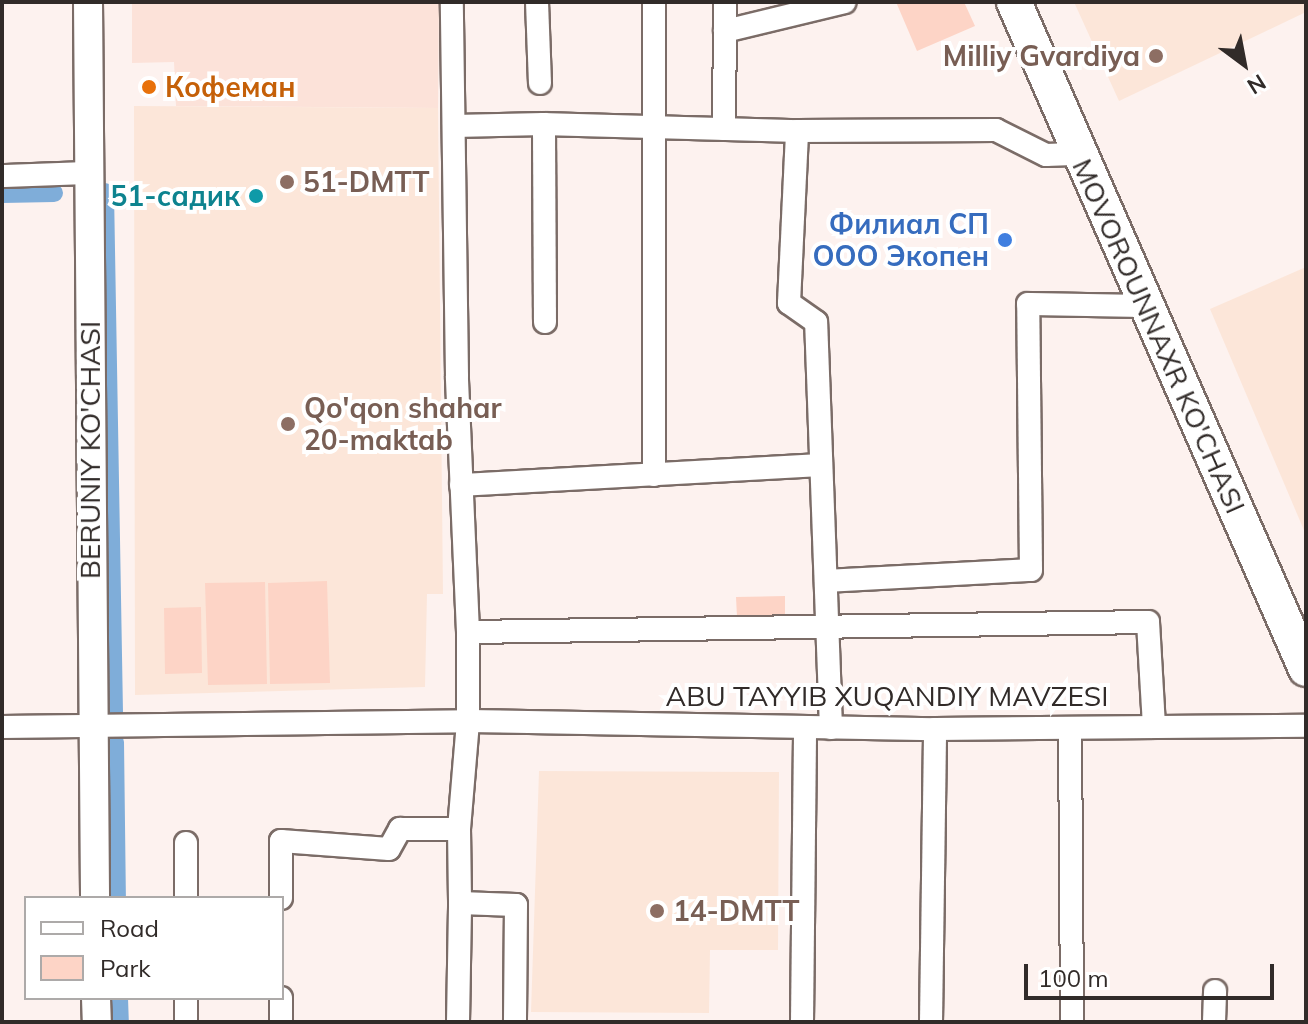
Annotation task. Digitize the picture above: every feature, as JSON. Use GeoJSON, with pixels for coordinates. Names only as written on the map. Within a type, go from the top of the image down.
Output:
{"type":"FeatureCollection","features":[{"type":"Feature","properties":{"kind":"highway","name":"MOVOROUNNAXR KO'CHASI"},"geometry":{"type":"LineString","coordinates":[[1014,2],[1306,669]]}},
{"type":"Feature","properties":{"kind":"main road","name":"BERUNIY KO'CHASI"},"geometry":{"type":"LineString","coordinates":[[88,2],[95,896]]}},
{"type":"Feature","properties":{"kind":"main road"},"geometry":{"type":"LineString","coordinates":[[96,1000],[97,1022]]}},
{"type":"Feature","properties":{"kind":"street"},"geometry":{"type":"LineString","coordinates":[[452,2],[461,485],[468,632],[468,721],[459,829],[458,1022]]}},
{"type":"Feature","properties":{"kind":"street"},"geometry":{"type":"LineString","coordinates":[[537,2],[540,83]]}},
{"type":"Feature","properties":{"kind":"street"},"geometry":{"type":"LineString","coordinates":[[654,2],[654,475]]}},
{"type":"Feature","properties":{"kind":"street"},"geometry":{"type":"LineString","coordinates":[[724,129],[725,2]]}},
{"type":"Feature","properties":{"kind":"street"},"geometry":{"type":"LineString","coordinates":[[725,31],[845,2]]}},
{"type":"Feature","properties":{"kind":"street"},"geometry":{"type":"LineString","coordinates":[[454,126],[544,124],[797,131],[996,130],[1046,155],[1080,154]]}},
{"type":"Feature","properties":{"kind":"street"},"geometry":{"type":"LineString","coordinates":[[544,124],[545,322]]}},
{"type":"Feature","properties":{"kind":"street"},"geometry":{"type":"LineString","coordinates":[[797,131],[789,303],[816,322],[818,465],[827,581],[825,630],[831,728]]}},
{"type":"Feature","properties":{"kind":"street"},"geometry":{"type":"LineString","coordinates":[[2,176],[89,173]]}},
{"type":"Feature","properties":{"kind":"street"},"geometry":{"type":"LineString","coordinates":[[827,581],[1031,570],[1028,304],[1146,306]]}},
{"type":"Feature","properties":{"kind":"street"},"geometry":{"type":"LineString","coordinates":[[461,485],[818,465]]}},
{"type":"Feature","properties":{"kind":"street"},"geometry":{"type":"LineString","coordinates":[[468,632],[825,630],[1148,622],[1154,727]]}},
{"type":"Feature","properties":{"kind":"street","name":"ABU TAYYIB XUQANDIY MAVZESI"},"geometry":{"type":"LineString","coordinates":[[2,727],[92,729],[468,721],[935,729],[1306,726]]}},
{"type":"Feature","properties":{"kind":"street"},"geometry":{"type":"LineString","coordinates":[[802,1022],[805,727]]}},
{"type":"Feature","properties":{"kind":"street"},"geometry":{"type":"LineString","coordinates":[[1070,728],[1072,1022]]}},
{"type":"Feature","properties":{"kind":"street"},"geometry":{"type":"LineString","coordinates":[[931,1022],[935,729]]}},
{"type":"Feature","properties":{"kind":"street"},"geometry":{"type":"LineString","coordinates":[[281,896],[281,841],[389,849],[400,829],[459,829]]}},
{"type":"Feature","properties":{"kind":"street"},"geometry":{"type":"LineString","coordinates":[[186,843],[186,896]]}},
{"type":"Feature","properties":{"kind":"street"},"geometry":{"type":"LineString","coordinates":[[460,903],[516,905],[515,1022]]}},
{"type":"Feature","properties":{"kind":"street"},"geometry":{"type":"LineString","coordinates":[[1214,1022],[1215,991]]}},
{"type":"Feature","properties":{"kind":"street"},"geometry":{"type":"LineString","coordinates":[[186,1000],[186,1022]]}},
{"type":"Feature","properties":{"kind":"street"},"geometry":{"type":"LineString","coordinates":[[281,1000],[281,1022]]}},
{"type":"Feature","properties":{"kind":"shaded area"},"geometry":{"type":"Polygon","coordinates":[[[132,2],[439,2],[438,108],[176,106],[174,62],[132,63],[132,2]]]}},
{"type":"Feature","properties":{"kind":"shaded area","name":"Milliy Gvardiya"},"geometry":{"type":"Polygon","coordinates":[[[1074,2],[1306,2],[1306,12],[1119,101],[1074,2]]]}},
{"type":"Feature","properties":{"kind":"shaded area","name":"Qo'qon shahar 20-maktab"},"geometry":{"type":"Polygon","coordinates":[[[134,106],[438,108],[443,594],[427,594],[425,687],[135,695],[134,106]]]}},
{"type":"Feature","properties":{"kind":"shaded area"},"geometry":{"type":"Polygon","coordinates":[[[1306,267],[1306,535],[1210,309],[1306,267]]]}},
{"type":"Feature","properties":{"kind":"shaded area","name":"14-DMTT"},"geometry":{"type":"Polygon","coordinates":[[[539,771],[779,772],[778,950],[710,950],[709,1013],[531,1012],[539,771]]]}},
{"type":"Feature","properties":{"kind":"green space"},"geometry":{"type":"Polygon","coordinates":[[[896,2],[964,2],[975,26],[917,51],[896,2]]]}},
{"type":"Feature","properties":{"kind":"green space"},"geometry":{"type":"Polygon","coordinates":[[[327,581],[330,683],[270,684],[268,583],[327,581]]]}},
{"type":"Feature","properties":{"kind":"green space"},"geometry":{"type":"Polygon","coordinates":[[[265,582],[267,684],[208,685],[205,583],[265,582]]]}},
{"type":"Feature","properties":{"kind":"green space"},"geometry":{"type":"Polygon","coordinates":[[[785,596],[785,616],[737,617],[736,597],[785,596]]]}},
{"type":"Feature","properties":{"kind":"green space"},"geometry":{"type":"Polygon","coordinates":[[[201,607],[202,673],[165,674],[164,608],[201,607]]]}},
{"type":"Feature","properties":{"kind":"waterway"},"geometry":{"type":"LineString","coordinates":[[105,192],[114,715]]}},
{"type":"Feature","properties":{"kind":"waterway"},"geometry":{"type":"LineString","coordinates":[[2,194],[54,193]]}},
{"type":"Feature","properties":{"kind":"waterway"},"geometry":{"type":"LineString","coordinates":[[115,742],[117,896]]}},
{"type":"Feature","properties":{"kind":"waterway"},"geometry":{"type":"LineString","coordinates":[[119,1000],[120,1022]]}},
{"type":"Feature","properties":{"kind":"place","name":"Milliy Gvardiya"},"geometry":{"type":"Point","coordinates":[1156,56]}},
{"type":"Feature","properties":{"kind":"place","name":"Кофеман"},"geometry":{"type":"Point","coordinates":[149,87]}},
{"type":"Feature","properties":{"kind":"place","name":"51-DMTT"},"geometry":{"type":"Point","coordinates":[287,182]}},
{"type":"Feature","properties":{"kind":"place","name":"51-садик"},"geometry":{"type":"Point","coordinates":[256,196]}},
{"type":"Feature","properties":{"kind":"place","name":"Филиал СП ООО Экопен"},"geometry":{"type":"Point","coordinates":[1005,240]}},
{"type":"Feature","properties":{"kind":"place","name":"Qo'qon shahar 20-maktab"},"geometry":{"type":"Point","coordinates":[288,424]}},
{"type":"Feature","properties":{"kind":"place","name":"14-DMTT"},"geometry":{"type":"Point","coordinates":[657,911]}}]}
